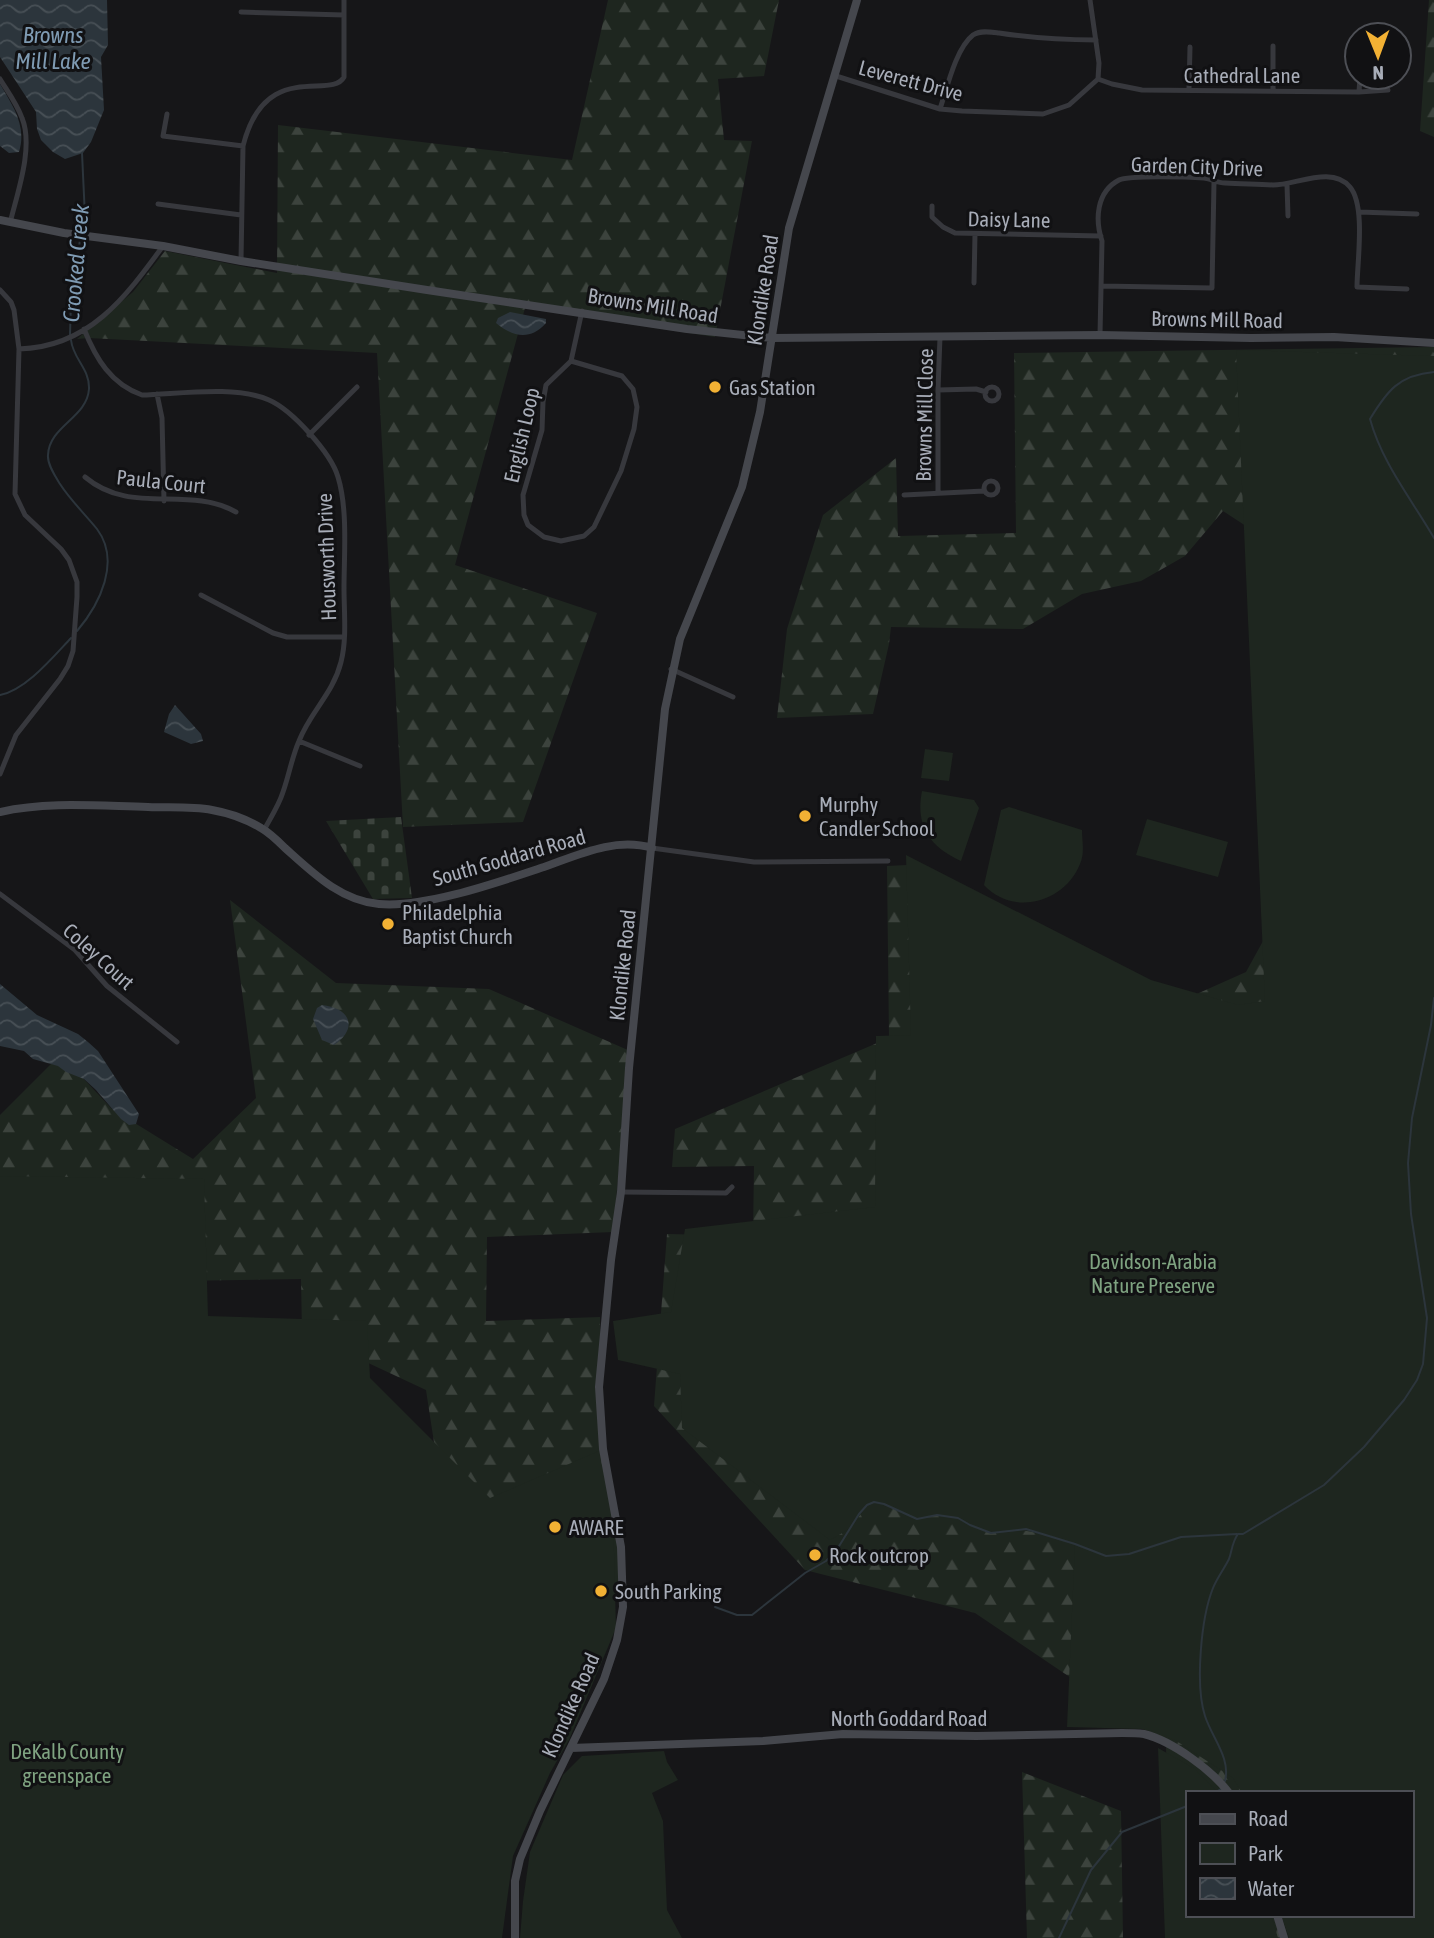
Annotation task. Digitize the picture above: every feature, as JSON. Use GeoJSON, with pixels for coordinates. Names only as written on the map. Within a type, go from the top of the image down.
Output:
{"type":"FeatureCollection","features":[{"type":"Feature","properties":{"kind":"main road","name":"Klondike Road"},"geometry":{"type":"LineString","coordinates":[[515,1938],[515,1881],[520,1858],[610,1664],[623,1607],[621,1547],[603,1449],[599,1387],[611,1259],[621,1192],[632,1041],[671,670],[680,639],[742,487],[760,412],[789,228],[857,0]]}},
{"type":"Feature","properties":{"kind":"main road","name":"Browns Mill Road"},"geometry":{"type":"LineString","coordinates":[[0,220],[241,261],[697,330],[772,338],[1100,335],[1334,337],[1434,343]]}},
{"type":"Feature","properties":{"kind":"main road","name":"South Goddard Road"},"geometry":{"type":"LineString","coordinates":[[0,813],[43,806],[208,809],[228,813],[264,830],[335,890],[377,904],[411,902],[494,884],[590,850],[641,844],[652,848]]}},
{"type":"Feature","properties":{"kind":"main road","name":"North Goddard Road"},"geometry":{"type":"LineString","coordinates":[[570,1748],[754,1742],[844,1734],[1144,1734],[1203,1766],[1227,1791]]}},
{"type":"Feature","properties":{"kind":"main road"},"geometry":{"type":"LineString","coordinates":[[1278,1917],[1284,1938]]}},
{"type":"Feature","properties":{"kind":"street"},"geometry":{"type":"LineString","coordinates":[[241,261],[243,146],[253,117],[277,93],[299,85],[333,86],[342,82],[344,0]]}},
{"type":"Feature","properties":{"kind":"street"},"geometry":{"type":"LineString","coordinates":[[1090,0],[1099,63],[1098,79]]}},
{"type":"Feature","properties":{"kind":"street"},"geometry":{"type":"LineString","coordinates":[[241,12],[344,15]]}},
{"type":"Feature","properties":{"kind":"street"},"geometry":{"type":"LineString","coordinates":[[940,108],[964,45],[974,34],[987,31],[1051,40],[1096,40]]}},
{"type":"Feature","properties":{"kind":"street"},"geometry":{"type":"LineString","coordinates":[[1273,46],[1273,90]]}},
{"type":"Feature","properties":{"kind":"street"},"geometry":{"type":"LineString","coordinates":[[1189,89],[1190,47]]}},
{"type":"Feature","properties":{"kind":"street","name":"Leverett Drive"},"geometry":{"type":"LineString","coordinates":[[836,76],[940,108],[1042,114],[1069,105],[1098,79]]}},
{"type":"Feature","properties":{"kind":"street"},"geometry":{"type":"LineString","coordinates":[[0,79],[23,120],[26,140],[23,167],[9,223]]}},
{"type":"Feature","properties":{"kind":"street","name":"Cathedral Lane"},"geometry":{"type":"LineString","coordinates":[[1098,79],[1135,89],[1374,91]]}},
{"type":"Feature","properties":{"kind":"street"},"geometry":{"type":"LineString","coordinates":[[167,114],[163,136],[243,146]]}},
{"type":"Feature","properties":{"kind":"street","name":"Garden City Drive"},"geometry":{"type":"LineString","coordinates":[[1100,335],[1100,201],[1108,189],[1119,180],[1204,178],[1214,182],[1287,185],[1322,176],[1341,180],[1350,187]]}},
{"type":"Feature","properties":{"kind":"street"},"geometry":{"type":"LineString","coordinates":[[1357,181],[1350,187],[1359,212],[1357,287],[1407,289]]}},
{"type":"Feature","properties":{"kind":"street"},"geometry":{"type":"LineString","coordinates":[[1102,286],[1212,288],[1214,182]]}},
{"type":"Feature","properties":{"kind":"street"},"geometry":{"type":"LineString","coordinates":[[1287,185],[1287,216]]}},
{"type":"Feature","properties":{"kind":"street"},"geometry":{"type":"LineString","coordinates":[[158,204],[241,215]]}},
{"type":"Feature","properties":{"kind":"street","name":"Daisy Lane"},"geometry":{"type":"LineString","coordinates":[[932,206],[932,217],[955,233],[1101,236]]}},
{"type":"Feature","properties":{"kind":"street"},"geometry":{"type":"LineString","coordinates":[[1359,212],[1417,214]]}},
{"type":"Feature","properties":{"kind":"street"},"geometry":{"type":"LineString","coordinates":[[974,283],[975,234]]}},
{"type":"Feature","properties":{"kind":"street"},"geometry":{"type":"LineString","coordinates":[[19,349],[54,345],[111,312],[163,246]]}},
{"type":"Feature","properties":{"kind":"street"},"geometry":{"type":"LineString","coordinates":[[0,290],[11,302],[14,310],[19,349],[15,495],[24,515],[61,549],[69,560],[77,582],[71,658],[60,678],[16,735],[0,774]]}},
{"type":"Feature","properties":{"kind":"street"},"geometry":{"type":"LineString","coordinates":[[571,361],[582,312]]}},
{"type":"Feature","properties":{"kind":"street","name":"Housworth Drive"},"geometry":{"type":"LineString","coordinates":[[84,330],[96,355],[119,385],[142,395],[221,393],[257,396],[282,408],[310,435],[338,475],[342,492],[342,661],[335,682],[308,722],[299,741],[282,794],[264,830]]}},
{"type":"Feature","properties":{"kind":"street","name":"Browns Mill Close"},"geometry":{"type":"LineString","coordinates":[[938,493],[937,390],[940,337]]}},
{"type":"Feature","properties":{"kind":"street","name":"English Loop"},"geometry":{"type":"LineString","coordinates":[[571,361],[614,372],[629,382],[636,388],[637,407],[621,471],[594,527],[578,539],[561,541],[544,537],[528,525],[524,515],[523,495],[542,430],[546,385],[571,361]]}},
{"type":"Feature","properties":{"kind":"street"},"geometry":{"type":"LineString","coordinates":[[310,435],[357,387]]}},
{"type":"Feature","properties":{"kind":"street"},"geometry":{"type":"LineString","coordinates":[[937,390],[986,392]]}},
{"type":"Feature","properties":{"kind":"street"},"geometry":{"type":"LineString","coordinates":[[156,394],[162,418],[164,501]]}},
{"type":"Feature","properties":{"kind":"street","name":"Paula Court"},"geometry":{"type":"LineString","coordinates":[[85,477],[100,489],[114,495],[164,501],[204,500],[236,512]]}},
{"type":"Feature","properties":{"kind":"street"},"geometry":{"type":"LineString","coordinates":[[904,495],[984,491]]}},
{"type":"Feature","properties":{"kind":"street"},"geometry":{"type":"LineString","coordinates":[[201,595],[280,635],[344,637]]}},
{"type":"Feature","properties":{"kind":"street"},"geometry":{"type":"LineString","coordinates":[[671,670],[733,697]]}},
{"type":"Feature","properties":{"kind":"street"},"geometry":{"type":"LineString","coordinates":[[299,741],[360,766]]}},
{"type":"Feature","properties":{"kind":"street","name":"South Goddard Road"},"geometry":{"type":"LineString","coordinates":[[652,848],[754,862],[888,861]]}},
{"type":"Feature","properties":{"kind":"street","name":"Coley Court"},"geometry":{"type":"LineString","coordinates":[[0,894],[75,950],[107,985],[177,1042]]}},
{"type":"Feature","properties":{"kind":"street"},"geometry":{"type":"LineString","coordinates":[[621,1192],[726,1193],[732,1187]]}},
{"type":"Feature","properties":{"kind":"green space"},"geometry":{"type":"Polygon","coordinates":[[[608,0],[779,0],[764,76],[718,79],[724,140],[752,141],[715,337],[525,308],[455,565],[597,613],[523,822],[403,827],[377,353],[77,339],[133,292],[165,251],[277,273],[278,125],[572,160],[608,0]]]}},
{"type":"Feature","properties":{"kind":"green space"},"geometry":{"type":"Polygon","coordinates":[[[1429,0],[1434,0],[1434,137],[1420,131],[1429,0]]]}},
{"type":"Feature","properties":{"kind":"green space","name":"Davidson-Arabia Nature Preserve"},"geometry":{"type":"Polygon","coordinates":[[[1434,347],[1434,1938],[1413,1917],[1413,1791],[1186,1791],[1186,1917],[1282,1917],[1289,1938],[1169,1938],[1166,1742],[975,1613],[805,1570],[654,1406],[667,1234],[753,1236],[754,1166],[672,1167],[675,1129],[889,1038],[887,866],[908,865],[1181,1001],[1246,972],[1307,861],[1255,777],[1272,695],[1275,545],[1223,511],[1185,556],[1141,581],[1082,594],[1023,629],[891,627],[873,714],[777,718],[787,629],[823,515],[896,458],[898,536],[1016,533],[1014,353],[1434,347]]]}},
{"type":"Feature","properties":{"kind":"green space","name":"Davidson-Arabia Nature Preserve"},"geometry":{"type":"Polygon","coordinates":[[[1236,350],[1434,356],[1434,1938],[1289,1938],[1282,1917],[1413,1917],[1413,1791],[1241,1791],[1233,1778],[1175,1740],[1142,1729],[1067,1727],[1075,1544],[1027,1531],[991,1533],[958,1518],[937,1515],[917,1519],[874,1502],[867,1505],[851,1528],[830,1540],[682,1428],[680,1374],[618,1360],[613,1321],[671,1312],[685,1229],[875,1207],[876,1036],[911,1035],[906,855],[1151,980],[1238,1005],[1265,1001],[1236,350]]]}},
{"type":"Feature","properties":{"kind":"green space"},"geometry":{"type":"Polygon","coordinates":[[[925,749],[953,753],[949,781],[921,778],[925,749]]]}},
{"type":"Feature","properties":{"kind":"green space"},"geometry":{"type":"Polygon","coordinates":[[[922,791],[974,800],[979,808],[961,861],[941,849],[927,834],[921,815],[922,791]]]}},
{"type":"Feature","properties":{"kind":"green space"},"geometry":{"type":"Polygon","coordinates":[[[1009,807],[1082,830],[1082,860],[1073,877],[1051,896],[1038,901],[1010,901],[996,895],[984,885],[1001,810],[1009,807]]]}},
{"type":"Feature","properties":{"kind":"green space"},"geometry":{"type":"Polygon","coordinates":[[[401,817],[412,898],[373,899],[326,821],[401,817]]]}},
{"type":"Feature","properties":{"kind":"green space"},"geometry":{"type":"Polygon","coordinates":[[[1147,819],[1228,842],[1218,877],[1136,855],[1147,819]]]}},
{"type":"Feature","properties":{"kind":"green space"},"geometry":{"type":"Polygon","coordinates":[[[230,900],[336,983],[489,989],[630,1051],[613,1232],[487,1237],[486,1321],[600,1317],[602,1442],[621,1535],[620,1603],[439,1475],[426,1390],[302,1332],[301,1279],[176,1281],[0,1295],[0,1115],[52,1063],[80,1075],[112,1109],[193,1159],[256,1098],[230,900]]]}},
{"type":"Feature","properties":{"kind":"green space","name":"DeKalb County greenspace"},"geometry":{"type":"Polygon","coordinates":[[[0,1176],[204,1179],[208,1316],[367,1321],[370,1378],[490,1498],[599,1451],[613,1515],[616,1628],[569,1740],[550,1773],[513,1856],[502,1938],[0,1938],[0,1176]]]}},
{"type":"Feature","properties":{"kind":"green space"},"geometry":{"type":"Polygon","coordinates":[[[1158,1748],[1195,1769],[1216,1791],[1186,1791],[1186,1917],[1272,1917],[1278,1938],[1165,1938],[1158,1748]]]}},
{"type":"Feature","properties":{"kind":"green space"},"geometry":{"type":"Polygon","coordinates":[[[664,1751],[678,1780],[652,1793],[663,1821],[667,1910],[682,1938],[520,1938],[530,1852],[563,1775],[582,1756],[664,1751]]]}},
{"type":"Feature","properties":{"kind":"green space"},"geometry":{"type":"Polygon","coordinates":[[[1022,1772],[1121,1811],[1123,1938],[1027,1938],[1022,1772]]]}},
{"type":"Feature","properties":{"kind":"water","name":"Browns Mill Lake"},"geometry":{"type":"Polygon","coordinates":[[[0,0],[107,0],[108,45],[101,57],[104,110],[91,142],[83,153],[65,159],[41,140],[36,112],[0,57],[0,0]]]}},
{"type":"Feature","properties":{"kind":"water"},"geometry":{"type":"Polygon","coordinates":[[[0,84],[20,125],[19,152],[9,153],[0,146],[0,84]]]}},
{"type":"Feature","properties":{"kind":"water"},"geometry":{"type":"Polygon","coordinates":[[[510,312],[546,319],[546,323],[534,333],[515,334],[496,323],[498,318],[510,312]]]}},
{"type":"Feature","properties":{"kind":"water"},"geometry":{"type":"Polygon","coordinates":[[[175,705],[201,734],[203,741],[191,744],[164,732],[169,714],[175,705]]]}},
{"type":"Feature","properties":{"kind":"water"},"geometry":{"type":"Polygon","coordinates":[[[0,984],[37,1015],[78,1034],[98,1051],[139,1114],[136,1124],[129,1125],[121,1119],[84,1079],[58,1066],[33,1059],[24,1051],[0,1046],[0,984]]]}},
{"type":"Feature","properties":{"kind":"water"},"geometry":{"type":"Polygon","coordinates":[[[322,1005],[339,1010],[348,1020],[347,1032],[334,1045],[322,1040],[313,1019],[317,1008],[322,1005]]]}},
{"type":"Feature","properties":{"kind":"waterway","name":"Crooked Creek"},"geometry":{"type":"LineString","coordinates":[[82,153],[85,217],[82,231]]}},
{"type":"Feature","properties":{"kind":"waterway","name":"Crooked Creek"},"geometry":{"type":"LineString","coordinates":[[70,335],[71,299],[80,240]]}},
{"type":"Feature","properties":{"kind":"waterway","name":"Crooked Creek"},"geometry":{"type":"LineString","coordinates":[[71,340],[87,376],[89,389],[82,407],[50,445],[48,459],[64,490],[97,529],[104,541],[107,555],[105,582],[100,595],[77,631]]}},
{"type":"Feature","properties":{"kind":"waterway"},"geometry":{"type":"LineString","coordinates":[[1434,372],[1412,377],[1395,386],[1370,419],[1390,466],[1434,538]]}},
{"type":"Feature","properties":{"kind":"waterway","name":"Crooked Creek"},"geometry":{"type":"LineString","coordinates":[[0,695],[29,680],[71,638]]}},
{"type":"Feature","properties":{"kind":"waterway"},"geometry":{"type":"LineString","coordinates":[[1225,1781],[1223,1756],[1208,1724],[1202,1703],[1200,1670],[1205,1616],[1215,1584],[1229,1559],[1234,1540],[1238,1534],[1243,1534],[1324,1485],[1364,1447],[1404,1400],[1417,1380],[1423,1364],[1427,1318],[1411,1214],[1408,1163],[1412,1118],[1434,998]]}},
{"type":"Feature","properties":{"kind":"waterway"},"geometry":{"type":"LineString","coordinates":[[715,1607],[737,1615],[752,1615],[805,1573],[826,1561],[836,1551],[859,1514],[874,1502],[917,1519],[937,1515],[958,1518],[991,1533],[1026,1529],[1106,1556],[1129,1554],[1181,1537],[1237,1534]]}},
{"type":"Feature","properties":{"kind":"waterway"},"geometry":{"type":"LineString","coordinates":[[1218,1791],[1221,1789]]}},
{"type":"Feature","properties":{"kind":"waterway"},"geometry":{"type":"LineString","coordinates":[[1059,1938],[1091,1870],[1122,1832],[1186,1806]]}},
{"type":"Feature","properties":{"kind":"place","name":"Gas Station"},"geometry":{"type":"Point","coordinates":[715,387]}},
{"type":"Feature","properties":{"kind":"place","name":"Murphy Candler School"},"geometry":{"type":"Point","coordinates":[805,816]}},
{"type":"Feature","properties":{"kind":"place","name":"Philadelphia Baptist Church"},"geometry":{"type":"Point","coordinates":[388,924]}},
{"type":"Feature","properties":{"kind":"place","name":"AWARE"},"geometry":{"type":"Point","coordinates":[555,1527]}},
{"type":"Feature","properties":{"kind":"place","name":"Rock outcrop"},"geometry":{"type":"Point","coordinates":[815,1555]}},
{"type":"Feature","properties":{"kind":"place","name":"South Parking"},"geometry":{"type":"Point","coordinates":[601,1591]}}]}
